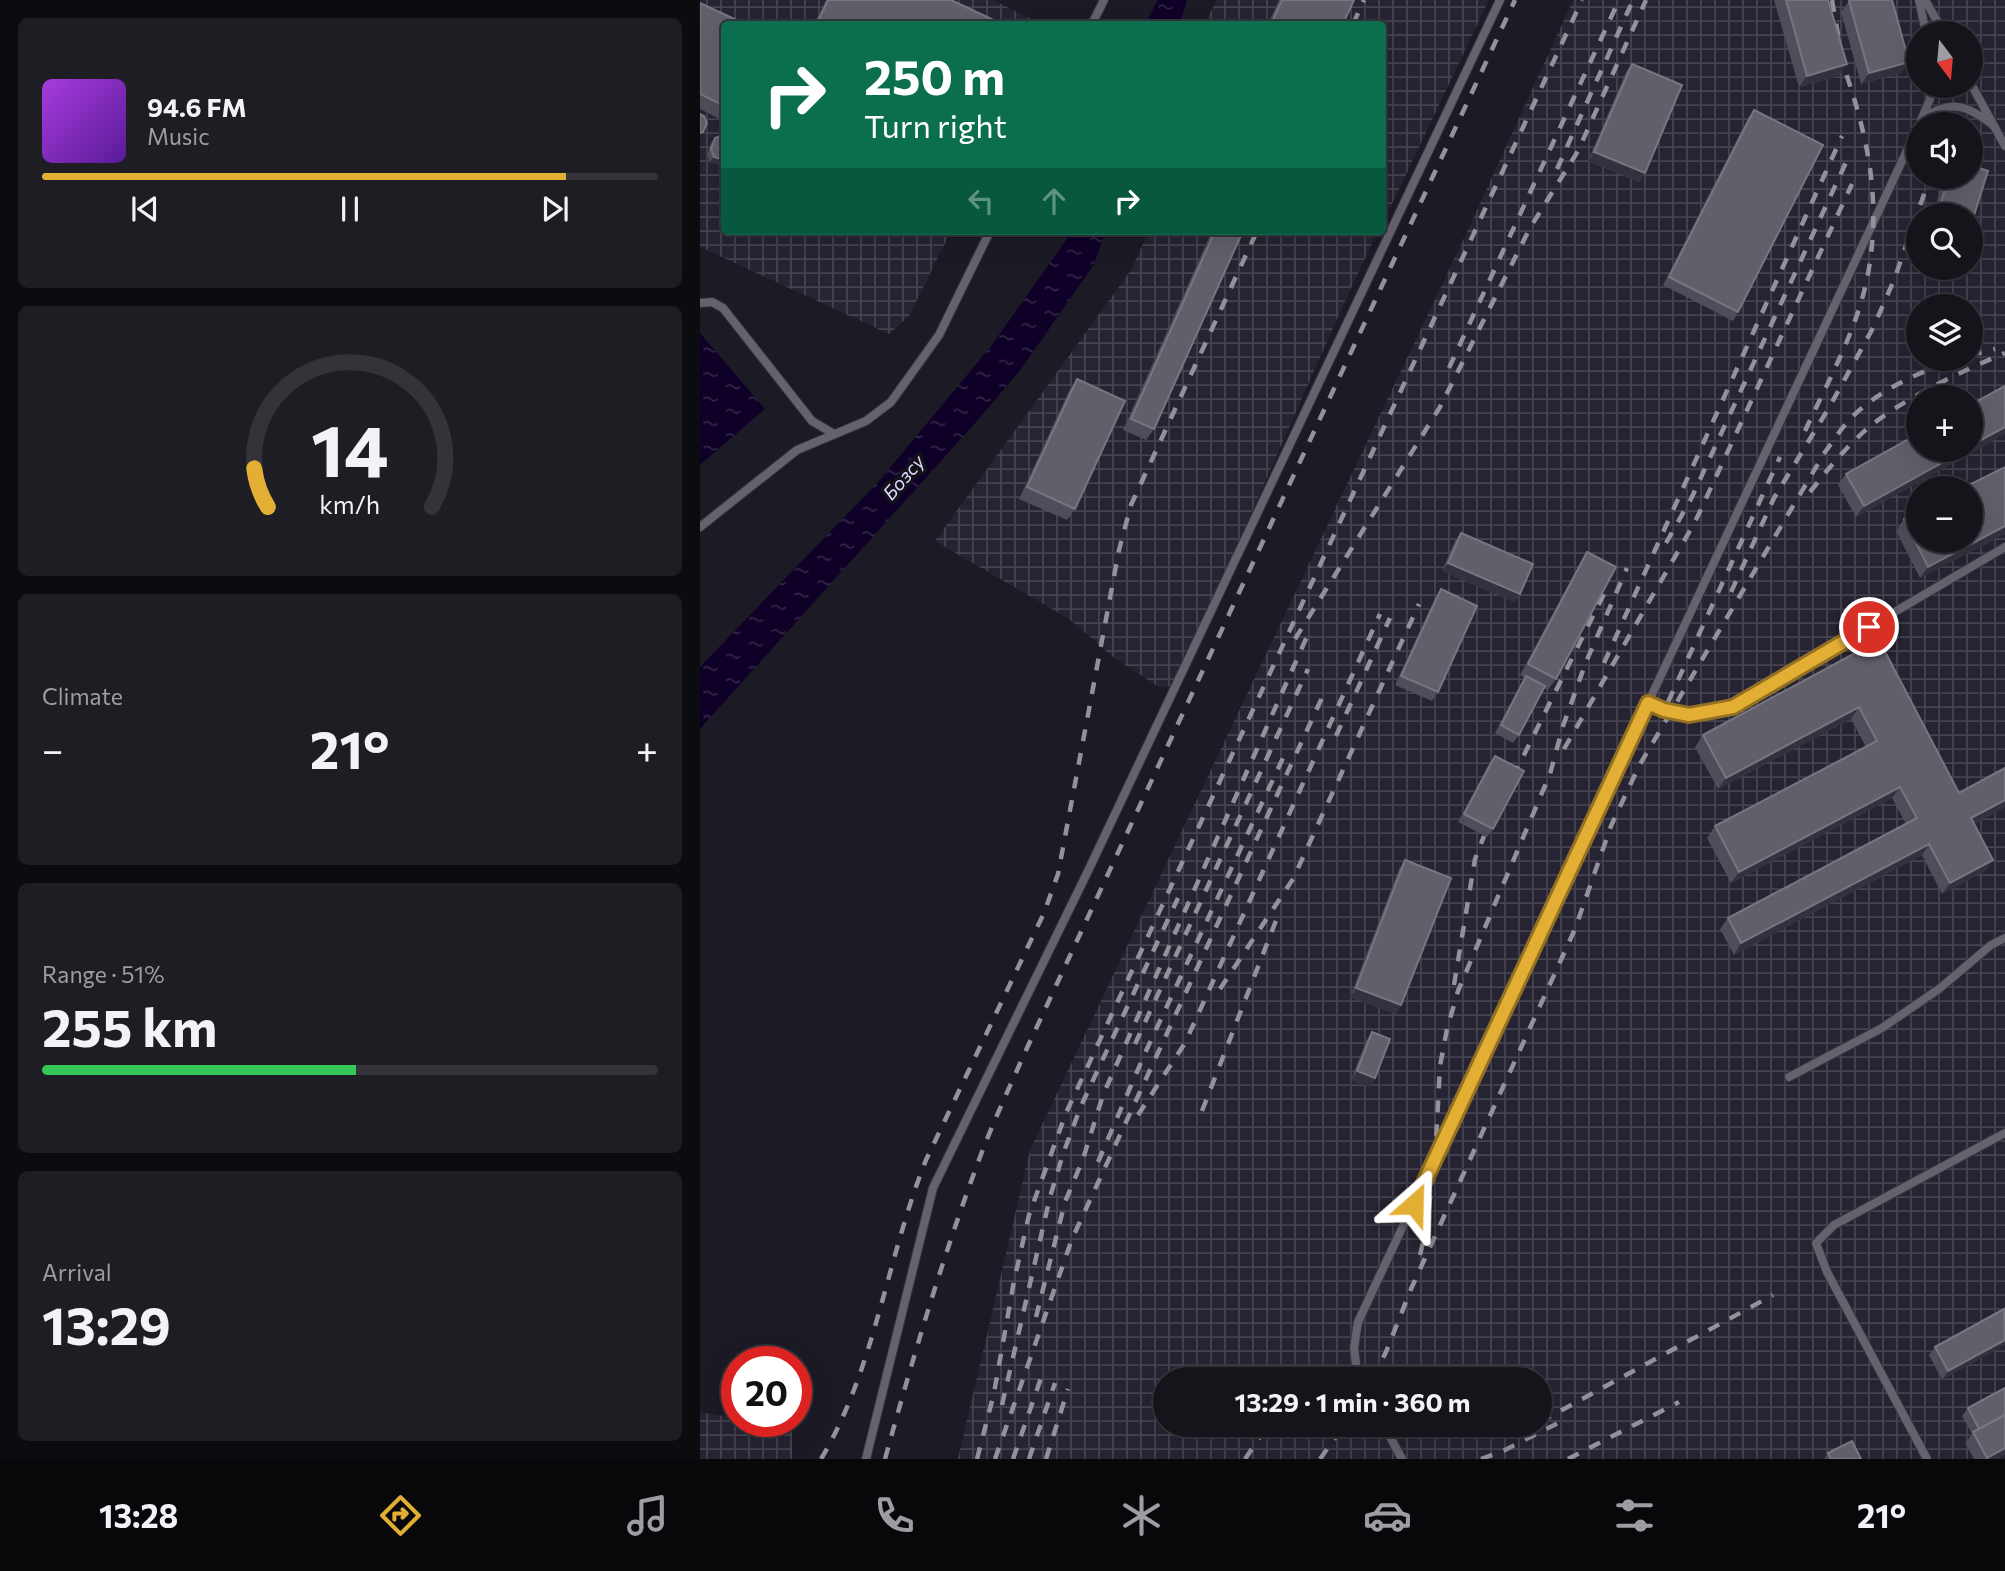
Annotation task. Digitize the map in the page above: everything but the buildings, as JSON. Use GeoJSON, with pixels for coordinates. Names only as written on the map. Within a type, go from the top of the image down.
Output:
{"type":"FeatureCollection","features":[{"type":"Feature","properties":{"kind":"lane"},"geometry":{"type":"LineString","coordinates":[[1094,21],[1104,0]]}},
{"type":"Feature","properties":{"kind":"lane"},"geometry":{"type":"LineString","coordinates":[[866,1459],[933,1188],[1089,869],[1500,0]]}},
{"type":"Feature","properties":{"kind":"lane"},"geometry":{"type":"LineString","coordinates":[[1922,0],[1925,21]]}},
{"type":"Feature","properties":{"kind":"lane"},"geometry":{"type":"LineString","coordinates":[[1922,0],[1936,21]]}},
{"type":"Feature","properties":{"kind":"lane"},"geometry":{"type":"LineString","coordinates":[[1979,98],[2005,146]]}},
{"type":"Feature","properties":{"kind":"lane"},"geometry":{"type":"LineString","coordinates":[[1932,112],[1956,105],[1976,112]]}},
{"type":"Feature","properties":{"kind":"lane"},"geometry":{"type":"LineString","coordinates":[[1983,117],[1994,125]]}},
{"type":"Feature","properties":{"kind":"lane"},"geometry":{"type":"LineString","coordinates":[[1356,1367],[1354,1348],[1358,1322],[1906,154]]}},
{"type":"Feature","properties":{"kind":"lane"},"geometry":{"type":"LineString","coordinates":[[700,527],[797,450],[866,421],[891,402],[939,335],[988,235]]}},
{"type":"Feature","properties":{"kind":"lane"},"geometry":{"type":"LineString","coordinates":[[700,303],[712,302],[723,308],[813,421],[834,434]]}},
{"type":"Feature","properties":{"kind":"lane"},"geometry":{"type":"LineString","coordinates":[[1648,703],[1664,710],[1689,715],[1733,707],[2005,547]]}},
{"type":"Feature","properties":{"kind":"lane"},"geometry":{"type":"LineString","coordinates":[[1789,1077],[1882,1028],[1938,989],[1991,945],[2005,938]]}},
{"type":"Feature","properties":{"kind":"lane"},"geometry":{"type":"LineString","coordinates":[[1927,1459],[1827,1272],[1816,1243],[1834,1225],[2005,1133]]}},
{"type":"Feature","properties":{"kind":"lane"},"geometry":{"type":"LineString","coordinates":[[1390,1437],[1402,1459]]}},
{"type":"Feature","properties":{"kind":"shaded area"},"geometry":{"type":"Polygon","coordinates":[[[700,0],[993,0],[1036,21],[721,21],[721,235],[949,235],[909,316],[889,334],[700,247],[700,0]]]}},
{"type":"Feature","properties":{"kind":"shaded area"},"geometry":{"type":"Polygon","coordinates":[[[1217,0],[1489,0],[1386,217],[1386,21],[1206,21],[1217,0]]]}},
{"type":"Feature","properties":{"kind":"shaded area"},"geometry":{"type":"Polygon","coordinates":[[[1573,0],[2005,0],[2005,1459],[958,1459],[1030,1150],[1466,234],[1573,0]]]}},
{"type":"Feature","properties":{"kind":"shaded area"},"geometry":{"type":"Polygon","coordinates":[[[1147,235],[1376,235],[1175,686],[1159,687],[1113,657],[1069,619],[935,541],[1131,270],[1147,235]]]}},
{"type":"Feature","properties":{"kind":"shaded area"},"geometry":{"type":"Polygon","coordinates":[[[700,1412],[721,1415],[721,1437],[792,1437],[792,1459],[700,1459],[700,1412]]]}},
{"type":"Feature","properties":{"kind":"water"},"geometry":{"type":"Polygon","coordinates":[[[1158,0],[1187,0],[1181,21],[1147,21],[1158,0]]]}},
{"type":"Feature","properties":{"kind":"water","name":"Бозсу"},"geometry":{"type":"Polygon","coordinates":[[[1068,235],[1105,235],[1093,266],[1021,369],[700,729],[700,667],[879,481],[992,345],[1068,235]]]}},
{"type":"Feature","properties":{"kind":"water"},"geometry":{"type":"Polygon","coordinates":[[[700,333],[765,409],[700,465],[700,333]]]}},
{"type":"Feature","properties":{"kind":"railway"},"geometry":{"type":"LineString","coordinates":[[1354,21],[1364,0]]}},
{"type":"Feature","properties":{"kind":"railway"},"geometry":{"type":"LineString","coordinates":[[885,1459],[941,1269],[966,1194],[997,1116],[1515,0]]}},
{"type":"Feature","properties":{"kind":"railway"},"geometry":{"type":"LineString","coordinates":[[977,1459],[994,1393],[1029,1215],[1066,1113],[1582,0]]}},
{"type":"Feature","properties":{"kind":"railway"},"geometry":{"type":"LineString","coordinates":[[1449,368],[1619,0]]}},
{"type":"Feature","properties":{"kind":"railway"},"geometry":{"type":"LineString","coordinates":[[1557,169],[1633,0]]}},
{"type":"Feature","properties":{"kind":"railway"},"geometry":{"type":"LineString","coordinates":[[1295,639],[1440,407],[1530,228],[1578,151],[1646,0]]}},
{"type":"Feature","properties":{"kind":"railway"},"geometry":{"type":"LineString","coordinates":[[1832,0],[1841,52]]}},
{"type":"Feature","properties":{"kind":"railway"},"geometry":{"type":"LineString","coordinates":[[1805,431],[1859,310],[1869,268],[1872,239],[1872,184],[1868,157],[1856,104],[1838,50]]}},
{"type":"Feature","properties":{"kind":"railway"},"geometry":{"type":"LineString","coordinates":[[1604,663],[1842,136]]}},
{"type":"Feature","properties":{"kind":"railway"},"geometry":{"type":"LineString","coordinates":[[1666,543],[1691,499],[1848,158]]}},
{"type":"Feature","properties":{"kind":"railway"},"geometry":{"type":"LineString","coordinates":[[1564,749],[1695,522],[1852,184]]}},
{"type":"Feature","properties":{"kind":"railway"},"geometry":{"type":"LineString","coordinates":[[1731,592],[1774,498],[1873,328],[1894,280],[1926,189]]}},
{"type":"Feature","properties":{"kind":"railway"},"geometry":{"type":"LineString","coordinates":[[821,1459],[855,1388],[926,1160],[1044,913],[1058,874],[1119,550],[1131,505],[1255,235]]}},
{"type":"Feature","properties":{"kind":"railway"},"geometry":{"type":"LineString","coordinates":[[1983,352],[1995,349]]}},
{"type":"Feature","properties":{"kind":"railway"},"geometry":{"type":"LineString","coordinates":[[1810,492],[1845,451],[1882,417],[1934,386],[2005,353]]}},
{"type":"Feature","properties":{"kind":"railway"},"geometry":{"type":"LineString","coordinates":[[1378,1367],[1575,929],[1611,826],[1639,766],[1841,429],[1876,398],[1927,371]]}},
{"type":"Feature","properties":{"kind":"railway"},"geometry":{"type":"LineString","coordinates":[[1668,702],[1780,457]]}},
{"type":"Feature","properties":{"kind":"railway"},"geometry":{"type":"LineString","coordinates":[[1420,1255],[1435,1160],[1440,1066],[1458,991],[1550,774],[1563,726],[1586,662],[1627,568]]}},
{"type":"Feature","properties":{"kind":"railway"},"geometry":{"type":"LineString","coordinates":[[1513,777],[1604,594]]}},
{"type":"Feature","properties":{"kind":"railway"},"geometry":{"type":"LineString","coordinates":[[1220,989],[1293,879],[1419,604]]}},
{"type":"Feature","properties":{"kind":"railway"},"geometry":{"type":"LineString","coordinates":[[1138,1115],[1185,1043],[1380,614]]}},
{"type":"Feature","properties":{"kind":"railway"},"geometry":{"type":"LineString","coordinates":[[1336,736],[1390,618]]}},
{"type":"Feature","properties":{"kind":"railway"},"geometry":{"type":"LineString","coordinates":[[1036,1317],[1065,1202],[1083,1159],[1103,1095],[1309,632]]}},
{"type":"Feature","properties":{"kind":"railway"},"geometry":{"type":"LineString","coordinates":[[1135,1044],[1308,669]]}},
{"type":"Feature","properties":{"kind":"railway"},"geometry":{"type":"LineString","coordinates":[[995,1459],[1072,1239],[1326,689]]}},
{"type":"Feature","properties":{"kind":"railway"},"geometry":{"type":"LineString","coordinates":[[1098,1162],[1146,1051],[1283,758]]}},
{"type":"Feature","properties":{"kind":"railway"},"geometry":{"type":"LineString","coordinates":[[1454,985],[1475,859],[1484,836]]}},
{"type":"Feature","properties":{"kind":"railway"},"geometry":{"type":"LineString","coordinates":[[1002,1405],[1050,1197],[1063,1154],[1081,1106],[1178,898]]}},
{"type":"Feature","properties":{"kind":"railway"},"geometry":{"type":"LineString","coordinates":[[1202,1111],[1277,918]]}},
{"type":"Feature","properties":{"kind":"railway"},"geometry":{"type":"LineString","coordinates":[[1552,1415],[1773,1295]]}},
{"type":"Feature","properties":{"kind":"railway"},"geometry":{"type":"LineString","coordinates":[[1013,1459],[1041,1378]]}},
{"type":"Feature","properties":{"kind":"railway"},"geometry":{"type":"LineString","coordinates":[[1029,1459],[1055,1383]]}},
{"type":"Feature","properties":{"kind":"railway"},"geometry":{"type":"LineString","coordinates":[[1046,1459],[1068,1389]]}},
{"type":"Feature","properties":{"kind":"railway"},"geometry":{"type":"LineString","coordinates":[[1568,1459],[1679,1402]]}},
{"type":"Feature","properties":{"kind":"railway"},"geometry":{"type":"LineString","coordinates":[[1481,1459],[1558,1423]]}},
{"type":"Feature","properties":{"kind":"railway"},"geometry":{"type":"LineString","coordinates":[[1245,1459],[1260,1437]]}},
{"type":"Feature","properties":{"kind":"railway"},"geometry":{"type":"LineString","coordinates":[[1320,1459],[1336,1437]]}},
{"type":"Feature","properties":{"kind":"route"},"geometry":{"type":"LineString","coordinates":[[1414,1204],[1648,703],[1664,710],[1689,715],[1733,707],[1869,627]]}}]}
